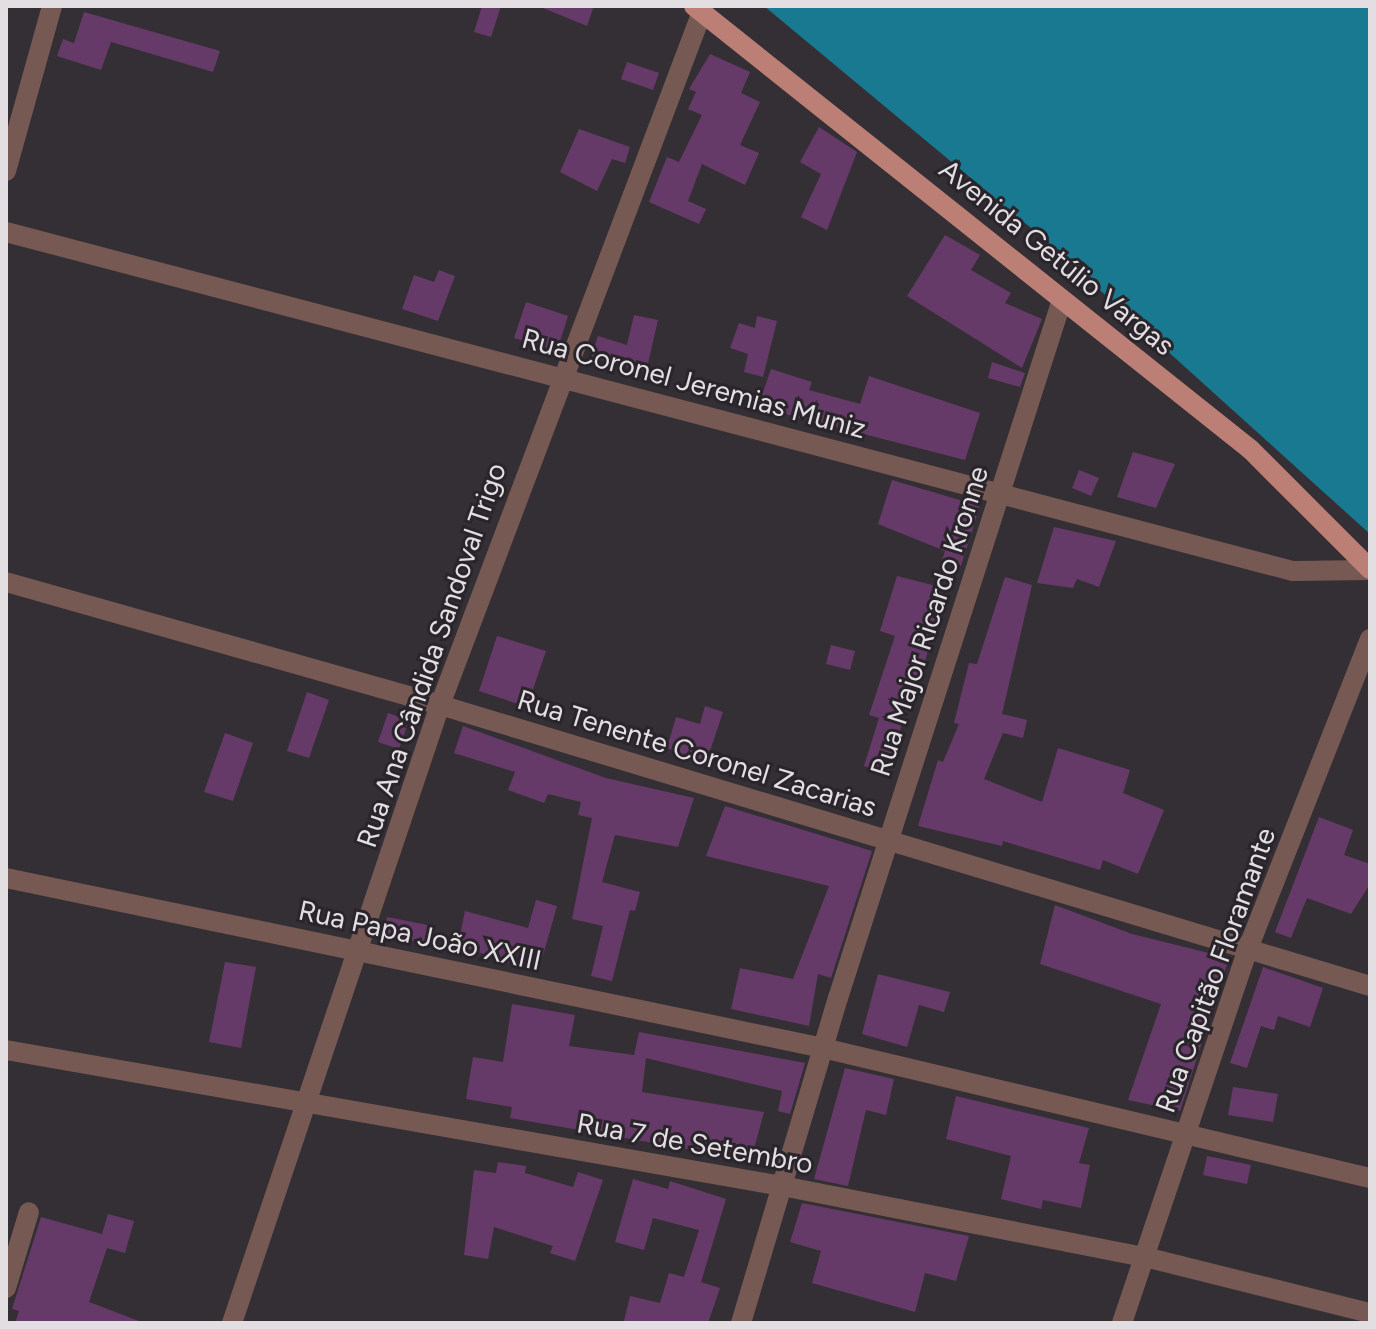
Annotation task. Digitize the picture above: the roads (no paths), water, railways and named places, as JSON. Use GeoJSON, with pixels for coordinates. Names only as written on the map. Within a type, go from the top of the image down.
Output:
{"type":"FeatureCollection","features":[{"type":"Feature","properties":{"kind":"main road","name":"Avenida Getúlio Vargas"},"geometry":{"type":"LineString","coordinates":[[698,9],[1061,303],[1250,449],[1370,570]]}},
{"type":"Feature","properties":{"kind":"street"},"geometry":{"type":"LineString","coordinates":[[6,171],[52,6]]}},
{"type":"Feature","properties":{"kind":"street","name":"Rua Ana Cândida Sandoval Trigo"},"geometry":{"type":"LineString","coordinates":[[232,1323],[310,1104],[440,705],[698,9]]}},
{"type":"Feature","properties":{"kind":"street","name":"Rua Coronel Jeremias Muniz"},"geometry":{"type":"LineString","coordinates":[[6,232],[1293,571],[1370,570]]}},
{"type":"Feature","properties":{"kind":"street","name":"Rua Major Ricardo Kronne"},"geometry":{"type":"LineString","coordinates":[[741,1323],[888,840],[1061,303]]}},
{"type":"Feature","properties":{"kind":"street","name":"Rua Tenente Coronel Zacarias"},"geometry":{"type":"LineString","coordinates":[[6,582],[440,705],[1249,946],[1370,986]]}},
{"type":"Feature","properties":{"kind":"street","name":"Rua Capitão Floramante"},"geometry":{"type":"LineString","coordinates":[[1122,1323],[1249,946],[1370,639]]}},
{"type":"Feature","properties":{"kind":"street","name":"Rua Papa João XXIII"},"geometry":{"type":"LineString","coordinates":[[6,878],[823,1048],[1185,1138],[1370,1178]]}},
{"type":"Feature","properties":{"kind":"street","name":"Rua 7 de Setembro"},"geometry":{"type":"LineString","coordinates":[[6,1050],[782,1186],[1145,1257],[1370,1313]]}},
{"type":"Feature","properties":{"kind":"street"},"geometry":{"type":"LineString","coordinates":[[6,1288],[29,1212]]}},
{"type":"Feature","properties":{"kind":"water"},"geometry":{"type":"Polygon","coordinates":[[[764,6],[1370,6],[1370,534],[1031,228],[764,6]]]}}]}
